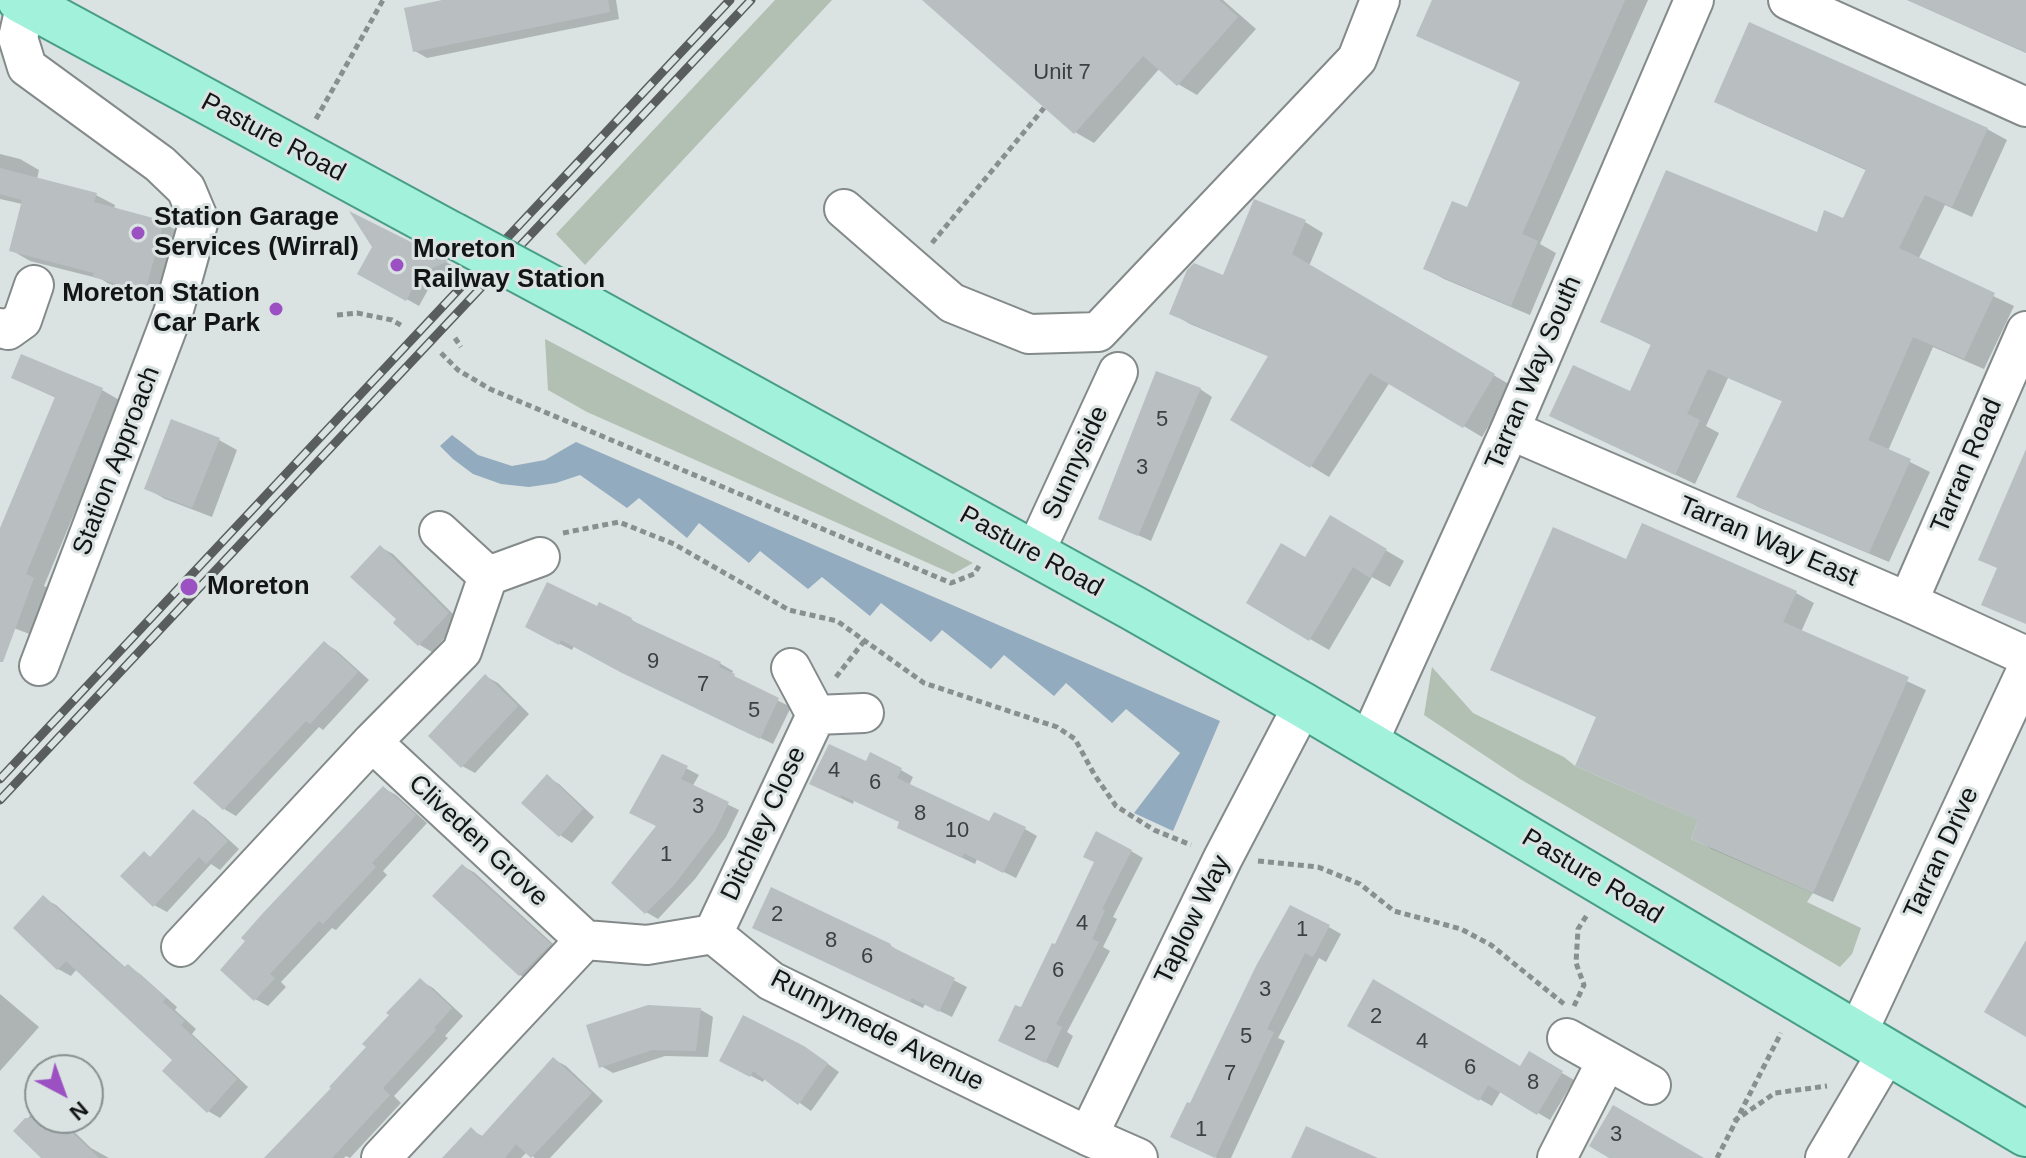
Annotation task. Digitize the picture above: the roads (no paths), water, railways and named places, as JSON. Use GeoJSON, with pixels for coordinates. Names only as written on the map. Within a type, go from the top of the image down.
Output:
{"type":"FeatureCollection","features":[{"type":"Feature","properties":{"kind":"main road","name":"Pasture Road"},"geometry":{"type":"LineString","coordinates":[[16,25],[453,235],[589,308],[1303,705],[2026,1134]]}},
{"type":"Feature","properties":{"kind":"street"},"geometry":{"type":"LineString","coordinates":[[844,209],[952,303],[1029,334],[1098,332],[1357,59],[1380,0]]}},
{"type":"Feature","properties":{"kind":"street","name":"Tarran Way South"},"geometry":{"type":"LineString","coordinates":[[1368,743],[1510,430],[1694,0]]}},
{"type":"Feature","properties":{"kind":"street"},"geometry":{"type":"LineString","coordinates":[[1788,0],[2026,107]]}},
{"type":"Feature","properties":{"kind":"street","name":"Station Approach"},"geometry":{"type":"LineString","coordinates":[[16,25],[27,67],[160,164],[186,189],[199,220],[173,313],[39,666]]}},
{"type":"Feature","properties":{"kind":"street"},"geometry":{"type":"LineString","coordinates":[[0,328],[8,330],[22,320],[34,285]]}},
{"type":"Feature","properties":{"kind":"street","name":"Tarran Road"},"geometry":{"type":"LineString","coordinates":[[1908,602],[2026,331]]}},
{"type":"Feature","properties":{"kind":"street","name":"Sunnyside"},"geometry":{"type":"LineString","coordinates":[[1016,544],[1118,372]]}},
{"type":"Feature","properties":{"kind":"street","name":"Tarran Way East"},"geometry":{"type":"LineString","coordinates":[[1510,430],[2026,656]]}},
{"type":"Feature","properties":{"kind":"street"},"geometry":{"type":"LineString","coordinates":[[439,531],[488,576]]}},
{"type":"Feature","properties":{"kind":"street"},"geometry":{"type":"LineString","coordinates":[[488,576],[540,557]]}},
{"type":"Feature","properties":{"kind":"street"},"geometry":{"type":"LineString","coordinates":[[181,947],[372,742],[462,651],[488,576]]}},
{"type":"Feature","properties":{"kind":"street","name":"Ditchley Close"},"geometry":{"type":"LineString","coordinates":[[791,668],[816,715]]}},
{"type":"Feature","properties":{"kind":"street","name":"Tarran Drive"},"geometry":{"type":"LineString","coordinates":[[1825,1158],[1863,1094],[1873,1043],[2026,671]]}},
{"type":"Feature","properties":{"kind":"street","name":"Taplow Way"},"geometry":{"type":"LineString","coordinates":[[1088,1136],[1223,858],[1303,705]]}},
{"type":"Feature","properties":{"kind":"street","name":"Ditchley Close"},"geometry":{"type":"LineString","coordinates":[[816,715],[864,713]]}},
{"type":"Feature","properties":{"kind":"street","name":"Ditchley Close"},"geometry":{"type":"LineString","coordinates":[[713,934],[816,715]]}},
{"type":"Feature","properties":{"kind":"street","name":"Cliveden Grove"},"geometry":{"type":"LineString","coordinates":[[372,742],[585,940]]}},
{"type":"Feature","properties":{"kind":"street"},"geometry":{"type":"LineString","coordinates":[[392,1154],[585,940],[647,945],[713,934]]}},
{"type":"Feature","properties":{"kind":"street","name":"Runnymede Avenue"},"geometry":{"type":"LineString","coordinates":[[713,934],[771,981],[1138,1158]]}},
{"type":"Feature","properties":{"kind":"street"},"geometry":{"type":"LineString","coordinates":[[1567,1038],[1651,1085]]}},
{"type":"Feature","properties":{"kind":"street"},"geometry":{"type":"LineString","coordinates":[[1557,1158],[1606,1062]]}},
{"type":"Feature","properties":{"kind":"water"},"geometry":{"type":"Polygon","coordinates":[[[452,435],[478,455],[512,466],[545,460],[576,442],[1220,721],[1173,831],[1134,813],[1180,753],[1126,709],[1112,723],[1066,683],[1054,696],[1004,655],[991,669],[942,630],[931,642],[881,603],[870,616],[822,577],[808,589],[760,551],[749,563],[699,523],[687,538],[639,498],[627,508],[580,475],[529,487],[501,484],[473,474],[440,446],[452,435]]]}},
{"type":"Feature","properties":{"kind":"railway"},"geometry":{"type":"LineString","coordinates":[[0,779],[730,0]]}},
{"type":"Feature","properties":{"kind":"railway"},"geometry":{"type":"LineString","coordinates":[[0,800],[751,0]]}},
{"type":"Feature","properties":{"kind":"place","name":"Station Garage Services (Wirral)"},"geometry":{"type":"Point","coordinates":[138,233]}},
{"type":"Feature","properties":{"kind":"place","name":"Moreton Railway Station"},"geometry":{"type":"Point","coordinates":[397,265]}},
{"type":"Feature","properties":{"kind":"place","name":"Moreton Station Car Park"},"geometry":{"type":"Point","coordinates":[276,309]}},
{"type":"Feature","properties":{"kind":"place","name":"Moreton"},"geometry":{"type":"Point","coordinates":[189,587]}}]}
